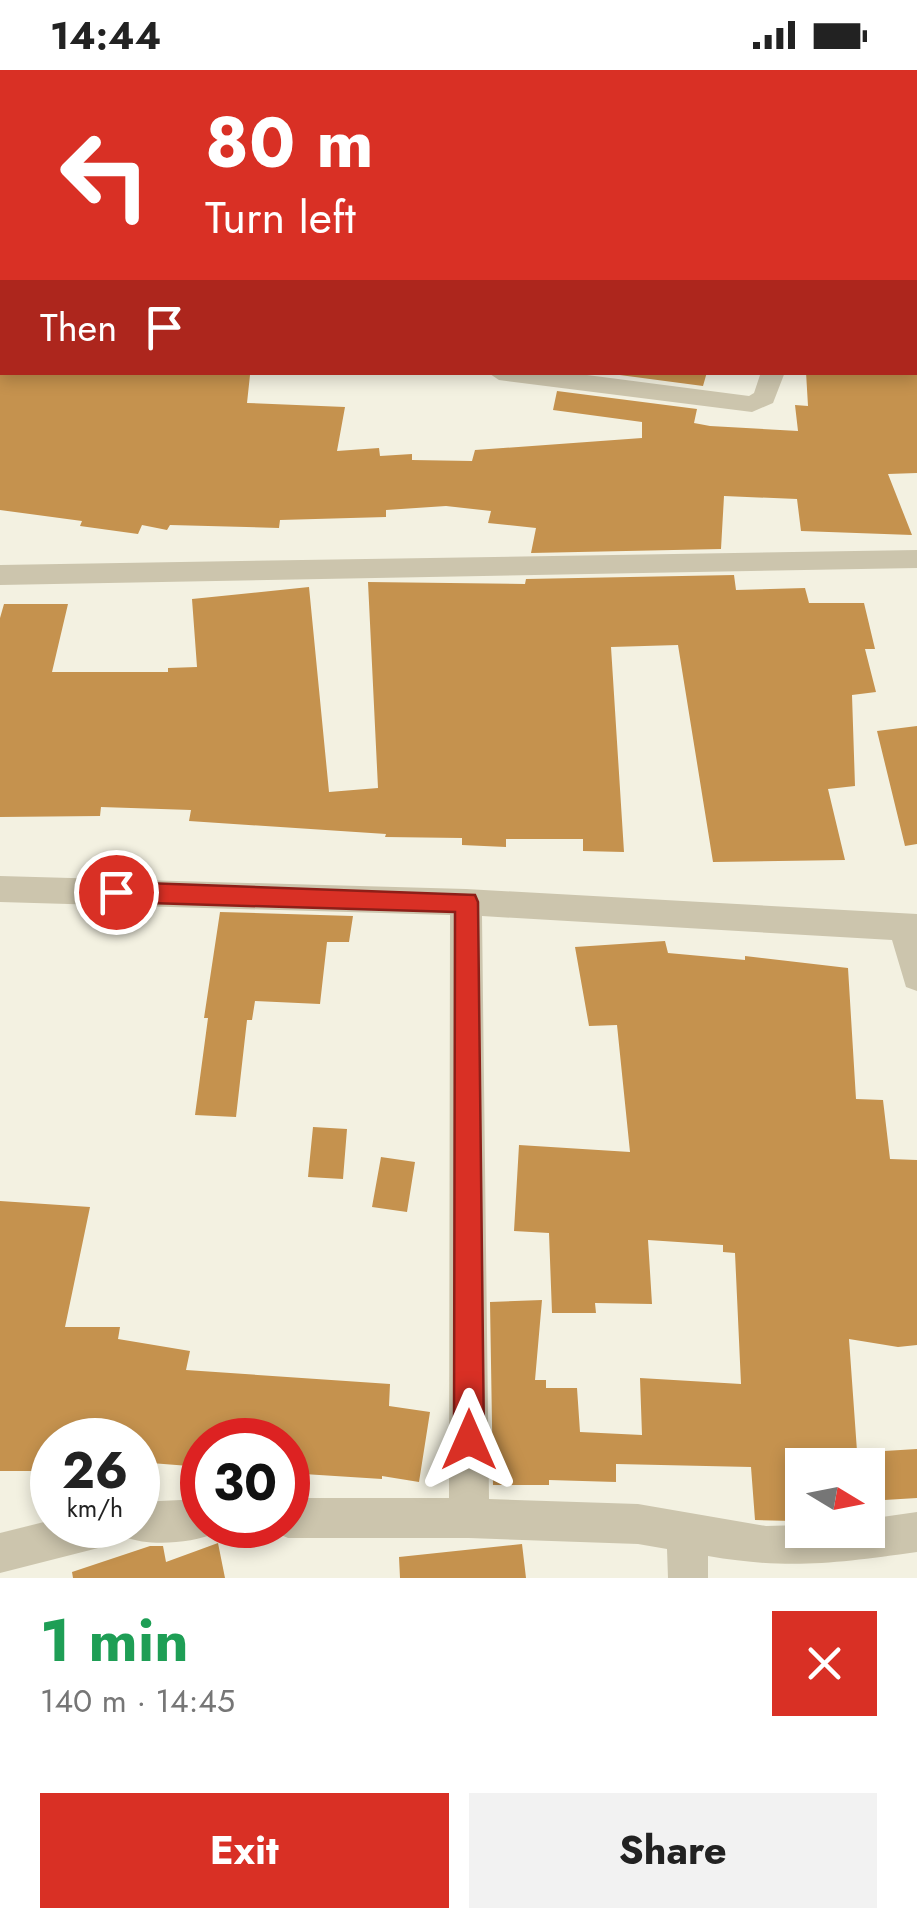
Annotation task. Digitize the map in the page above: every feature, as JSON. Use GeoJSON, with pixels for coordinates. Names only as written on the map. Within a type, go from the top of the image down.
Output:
{"type":"FeatureCollection","features":[{"type":"Feature","properties":{"kind":"street"},"geometry":{"type":"LineString","coordinates":[[522,375],[752,404],[764,397],[773,375]]}},
{"type":"Feature","properties":{"kind":"street"},"geometry":{"type":"LineString","coordinates":[[0,574],[917,559]]}},
{"type":"Feature","properties":{"kind":"street"},"geometry":{"type":"LineString","coordinates":[[0,888],[466,902],[910,927],[917,977]]}},
{"type":"Feature","properties":{"kind":"street"},"geometry":{"type":"LineString","coordinates":[[466,902],[469,1518]]}},
{"type":"Feature","properties":{"kind":"street"},"geometry":{"type":"LineString","coordinates":[[310,1518],[638,1524],[766,1546],[821,1544],[917,1532]]}},
{"type":"Feature","properties":{"kind":"street"},"geometry":{"type":"LineString","coordinates":[[686,1533],[688,1578]]}},
{"type":"Feature","properties":{"kind":"street"},"geometry":{"type":"LineString","coordinates":[[0,1553],[30,1545]]}},
{"type":"Feature","properties":{"kind":"building"},"geometry":{"type":"Polygon","coordinates":[[[0,375],[250,375],[247,403],[345,407],[337,451],[379,448],[380,456],[412,454],[412,460],[472,461],[475,450],[642,438],[642,422],[553,410],[557,391],[697,409],[694,423],[710,426],[798,431],[795,405],[808,406],[806,375],[917,375],[917,473],[888,474],[912,535],[801,531],[797,499],[724,496],[721,549],[531,553],[536,528],[488,523],[491,511],[446,506],[386,510],[386,517],[280,520],[279,528],[170,525],[167,530],[142,525],[138,534],[80,526],[82,521],[0,510],[0,375]]]}},
{"type":"Feature","properties":{"kind":"building"},"geometry":{"type":"Polygon","coordinates":[[[620,375],[706,375],[703,386],[620,375]]]}},
{"type":"Feature","properties":{"kind":"building"},"geometry":{"type":"Polygon","coordinates":[[[734,575],[736,590],[805,588],[809,603],[864,603],[875,649],[865,649],[876,692],[852,695],[855,786],[828,789],[845,860],[713,862],[678,645],[611,647],[624,852],[583,851],[583,839],[506,839],[506,847],[462,845],[462,838],[385,837],[386,834],[189,821],[191,810],[101,807],[100,816],[0,817],[0,618],[4,604],[68,604],[52,672],[168,672],[168,668],[197,667],[192,599],[309,587],[329,792],[378,788],[368,582],[525,584],[526,579],[734,575]]]}},
{"type":"Feature","properties":{"kind":"building"},"geometry":{"type":"Polygon","coordinates":[[[917,726],[917,844],[905,846],[877,731],[917,726]]]}},
{"type":"Feature","properties":{"kind":"building"},"geometry":{"type":"Polygon","coordinates":[[[220,912],[353,916],[349,942],[327,942],[320,1004],[255,1001],[252,1020],[247,1020],[236,1117],[195,1115],[220,912]]]}},
{"type":"Feature","properties":{"kind":"building"},"geometry":{"type":"Polygon","coordinates":[[[665,941],[668,953],[745,960],[745,956],[848,968],[856,1099],[883,1100],[890,1159],[917,1160],[917,1345],[898,1347],[849,1339],[857,1448],[785,1448],[785,1521],[755,1520],[751,1467],[616,1464],[616,1482],[549,1480],[549,1485],[493,1485],[490,1302],[542,1300],[535,1380],[546,1380],[546,1388],[577,1388],[580,1432],[642,1435],[640,1378],[741,1384],[735,1253],[723,1252],[723,1245],[648,1240],[652,1304],[595,1303],[596,1313],[552,1313],[549,1233],[514,1231],[519,1145],[630,1152],[617,1025],[589,1026],[575,947],[665,941]]]}},
{"type":"Feature","properties":{"kind":"building"},"geometry":{"type":"Polygon","coordinates":[[[313,1127],[347,1129],[343,1179],[308,1177],[313,1127]]]}},
{"type":"Feature","properties":{"kind":"building"},"geometry":{"type":"Polygon","coordinates":[[[381,1157],[415,1162],[407,1212],[372,1207],[381,1157]]]}},
{"type":"Feature","properties":{"kind":"building"},"geometry":{"type":"Polygon","coordinates":[[[0,1201],[90,1207],[65,1327],[120,1327],[118,1339],[190,1351],[186,1370],[390,1384],[389,1406],[430,1412],[419,1482],[382,1476],[310,1474],[310,1418],[180,1418],[180,1465],[160,1464],[160,1418],[30,1418],[30,1471],[0,1471],[0,1201]]]}},
{"type":"Feature","properties":{"kind":"building"},"geometry":{"type":"Polygon","coordinates":[[[917,1449],[917,1498],[885,1500],[885,1451],[917,1449]]]}},
{"type":"Feature","properties":{"kind":"building"},"geometry":{"type":"Polygon","coordinates":[[[522,1544],[526,1578],[400,1578],[399,1557],[522,1544]]]}},
{"type":"Feature","properties":{"kind":"building"},"geometry":{"type":"Polygon","coordinates":[[[160,1546],[166,1562],[204,1548],[219,1548],[225,1578],[73,1578],[72,1572],[160,1546]]]}},
{"type":"Feature","properties":{"kind":"route"},"geometry":{"type":"LineString","coordinates":[[116,892],[466,902],[469,1440]]}}]}
